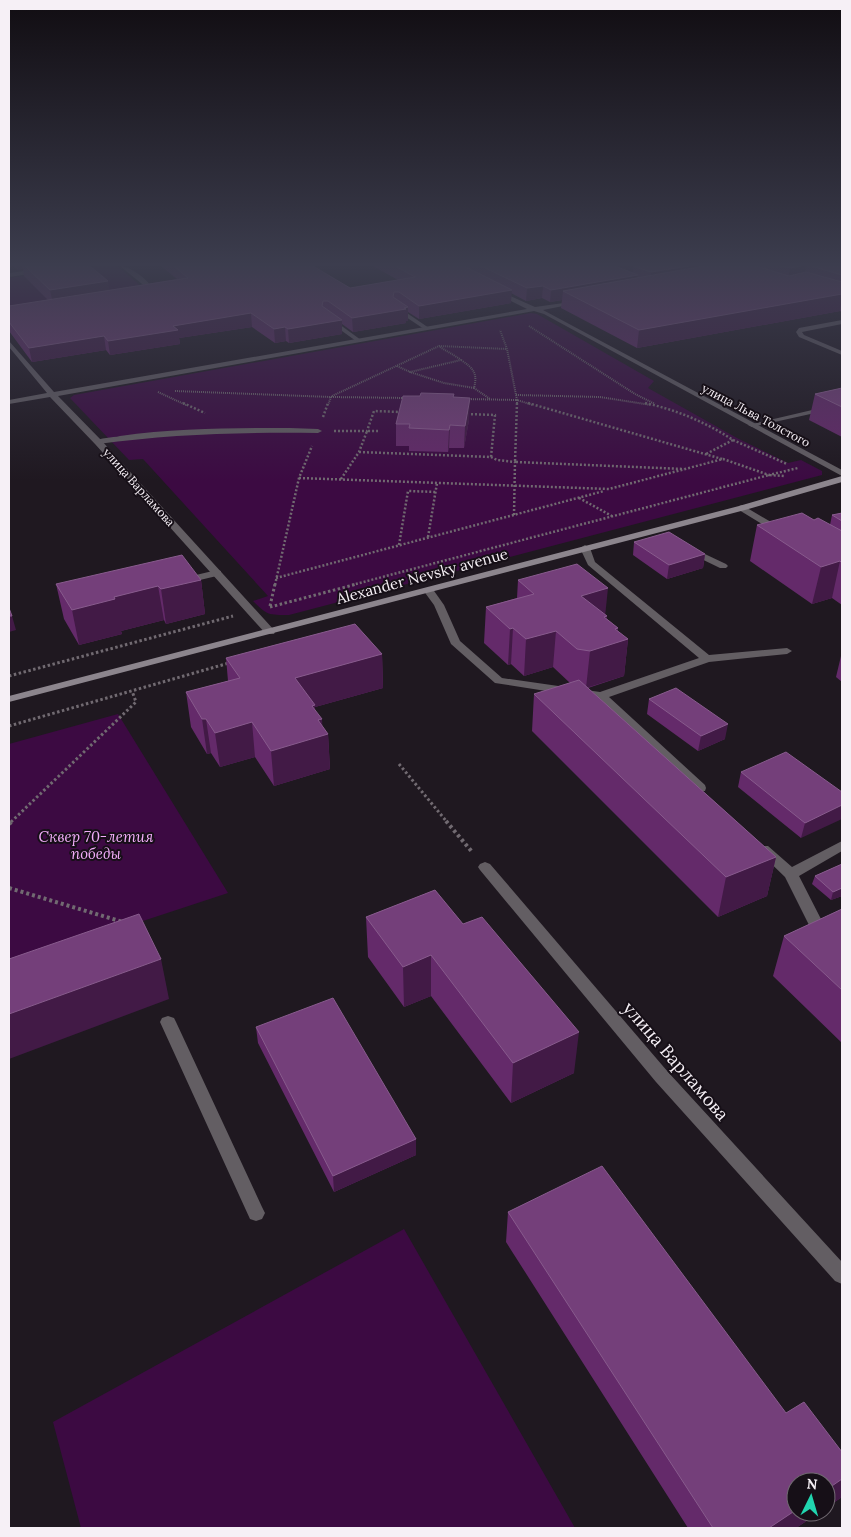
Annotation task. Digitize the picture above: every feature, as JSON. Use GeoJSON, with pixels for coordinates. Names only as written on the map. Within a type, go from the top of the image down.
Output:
{"type":"FeatureCollection","features":[{"type":"Feature","properties":{"kind":"main road","name":"Alexander Nevsky avenue"},"geometry":{"type":"LineString","coordinates":[[9,699],[742,508],[842,479]]}},
{"type":"Feature","properties":{"kind":"street"},"geometry":{"type":"LineString","coordinates":[[9,402],[371,338]]}},
{"type":"Feature","properties":{"kind":"street","name":"улица Льва Толстого"},"geometry":{"type":"LineString","coordinates":[[589,338],[842,474]]}},
{"type":"Feature","properties":{"kind":"street"},"geometry":{"type":"LineString","coordinates":[[805,338],[842,353]]}},
{"type":"Feature","properties":{"kind":"street","name":"улица Варламова"},"geometry":{"type":"LineString","coordinates":[[9,343],[45,387],[98,442],[270,632]]}},
{"type":"Feature","properties":{"kind":"street"},"geometry":{"type":"LineString","coordinates":[[752,425],[842,405]]}},
{"type":"Feature","properties":{"kind":"street"},"geometry":{"type":"LineString","coordinates":[[98,442],[146,435],[205,431],[318,430]]}},
{"type":"Feature","properties":{"kind":"street"},"geometry":{"type":"LineString","coordinates":[[742,508],[792,537]]}},
{"type":"Feature","properties":{"kind":"street"},"geometry":{"type":"LineString","coordinates":[[650,532],[664,537]]}},
{"type":"Feature","properties":{"kind":"street"},"geometry":{"type":"LineString","coordinates":[[679,544],[723,566]]}},
{"type":"Feature","properties":{"kind":"street"},"geometry":{"type":"LineString","coordinates":[[585,548],[591,563],[707,659]]}},
{"type":"Feature","properties":{"kind":"street"},"geometry":{"type":"LineString","coordinates":[[168,585],[217,573]]}},
{"type":"Feature","properties":{"kind":"street"},"geometry":{"type":"LineString","coordinates":[[428,590],[440,605],[455,642],[499,681],[601,696],[707,659],[787,651]]}},
{"type":"Feature","properties":{"kind":"street"},"geometry":{"type":"LineString","coordinates":[[601,696],[706,795]]}},
{"type":"Feature","properties":{"kind":"street"},"geometry":{"type":"LineString","coordinates":[[756,841],[791,874],[816,927],[842,937]]}},
{"type":"Feature","properties":{"kind":"street"},"geometry":{"type":"LineString","coordinates":[[791,874],[842,845]]}},
{"type":"Feature","properties":{"kind":"street","name":"улица Варламова"},"geometry":{"type":"LineString","coordinates":[[485,867],[662,1077],[842,1275]]}},
{"type":"Feature","properties":{"kind":"street"},"geometry":{"type":"LineString","coordinates":[[168,1022],[256,1213]]}},
{"type":"Feature","properties":{"kind":"path"},"geometry":{"type":"LineString","coordinates":[[503,338],[517,400],[514,515]]}},
{"type":"Feature","properties":{"kind":"path"},"geometry":{"type":"LineString","coordinates":[[507,349],[439,346],[330,397],[299,478],[270,607],[799,468],[779,462],[733,440],[688,414],[658,405],[635,394],[546,338]]}},
{"type":"Feature","properties":{"kind":"path"},"geometry":{"type":"LineString","coordinates":[[410,372],[461,360],[473,368],[477,378],[474,388]]}},
{"type":"Feature","properties":{"kind":"path"},"geometry":{"type":"LineString","coordinates":[[396,365],[440,384],[474,388],[490,399]]}},
{"type":"Feature","properties":{"kind":"path"},"geometry":{"type":"LineString","coordinates":[[163,390],[153,390],[206,414]]}},
{"type":"Feature","properties":{"kind":"path"},"geometry":{"type":"LineString","coordinates":[[173,391],[409,398]]}},
{"type":"Feature","properties":{"kind":"path"},"geometry":{"type":"LineString","coordinates":[[516,395],[577,396],[658,405]]}},
{"type":"Feature","properties":{"kind":"path"},"geometry":{"type":"LineString","coordinates":[[465,399],[517,400],[723,459],[769,475],[786,476]]}},
{"type":"Feature","properties":{"kind":"path"},"geometry":{"type":"LineString","coordinates":[[340,479],[359,452],[374,411],[402,412]]}},
{"type":"Feature","properties":{"kind":"path"},"geometry":{"type":"LineString","coordinates":[[467,414],[495,415],[491,457]]}},
{"type":"Feature","properties":{"kind":"path"},"geometry":{"type":"LineString","coordinates":[[318,430],[378,431]]}},
{"type":"Feature","properties":{"kind":"path"},"geometry":{"type":"LineString","coordinates":[[706,454],[733,440]]}},
{"type":"Feature","properties":{"kind":"path"},"geometry":{"type":"LineString","coordinates":[[359,452],[491,457],[497,460],[515,462],[687,469]]}},
{"type":"Feature","properties":{"kind":"path"},"geometry":{"type":"LineString","coordinates":[[276,578],[723,459]]}},
{"type":"Feature","properties":{"kind":"path"},"geometry":{"type":"LineString","coordinates":[[299,478],[609,490]]}},
{"type":"Feature","properties":{"kind":"path"},"geometry":{"type":"LineString","coordinates":[[428,538],[437,483]]}},
{"type":"Feature","properties":{"kind":"path"},"geometry":{"type":"LineString","coordinates":[[399,545],[408,491],[436,492]]}},
{"type":"Feature","properties":{"kind":"path"},"geometry":{"type":"LineString","coordinates":[[578,498],[612,516]]}},
{"type":"Feature","properties":{"kind":"path"},"geometry":{"type":"LineString","coordinates":[[9,676],[251,611]]}},
{"type":"Feature","properties":{"kind":"path"},"geometry":{"type":"LineString","coordinates":[[9,824],[136,702],[132,691]]}},
{"type":"Feature","properties":{"kind":"path"},"geometry":{"type":"LineString","coordinates":[[399,764],[458,836]]}},
{"type":"Feature","properties":{"kind":"path"},"geometry":{"type":"LineString","coordinates":[[9,888],[132,924]]}},
{"type":"Feature","properties":{"kind":"green space"},"geometry":{"type":"Polygon","coordinates":[[[393,338],[578,338],[654,381],[648,388],[737,438],[788,463],[801,460],[822,471],[822,475],[289,615],[276,615],[265,612],[253,601],[268,596],[143,459],[129,460],[70,398],[74,395],[393,338]]]}},
{"type":"Feature","properties":{"kind":"green space","name":"Сквер 70-летия победы"},"geometry":{"type":"Polygon","coordinates":[[[118,714],[228,893],[9,965],[9,744],[118,714]]]}},
{"type":"Feature","properties":{"kind":"green space"},"geometry":{"type":"Polygon","coordinates":[[[404,1229],[575,1528],[81,1528],[53,1422],[404,1229]]]}},
{"type":"Feature","properties":{"kind":"building"},"geometry":{"type":"Polygon","coordinates":[[[21,338],[93,338],[29,348],[21,338]]]}},
{"type":"Feature","properties":{"kind":"building"},"geometry":{"type":"Polygon","coordinates":[[[105,338],[129,338],[108,341],[105,338]]]}},
{"type":"Feature","properties":{"kind":"building"},"geometry":{"type":"Polygon","coordinates":[[[842,388],[842,407],[815,394],[842,388]]]}},
{"type":"Feature","properties":{"kind":"building"},"geometry":{"type":"Polygon","coordinates":[[[421,393],[454,394],[453,397],[470,398],[465,426],[450,425],[449,430],[409,428],[410,424],[396,424],[403,396],[420,396],[421,393]]]}},
{"type":"Feature","properties":{"kind":"building"},"geometry":{"type":"Polygon","coordinates":[[[802,513],[814,520],[818,518],[842,531],[842,563],[840,561],[821,567],[757,525],[802,513]]]}},
{"type":"Feature","properties":{"kind":"building"},"geometry":{"type":"Polygon","coordinates":[[[842,513],[842,521],[832,515],[842,513]]]}},
{"type":"Feature","properties":{"kind":"building"},"geometry":{"type":"Polygon","coordinates":[[[669,532],[705,554],[669,565],[634,542],[669,532]]]}},
{"type":"Feature","properties":{"kind":"building"},"geometry":{"type":"Polygon","coordinates":[[[182,555],[201,580],[161,589],[158,586],[72,610],[56,584],[182,555]]]}},
{"type":"Feature","properties":{"kind":"building"},"geometry":{"type":"Polygon","coordinates":[[[577,564],[608,588],[581,596],[607,616],[604,617],[628,639],[590,651],[577,649],[556,631],[526,639],[513,628],[510,629],[486,607],[534,594],[518,580],[577,564]]]}},
{"type":"Feature","properties":{"kind":"building"},"geometry":{"type":"Polygon","coordinates":[[[355,624],[382,654],[295,678],[315,705],[312,706],[322,719],[318,720],[328,734],[271,751],[252,722],[215,733],[206,719],[202,719],[186,692],[240,678],[226,658],[355,624]]]}},
{"type":"Feature","properties":{"kind":"building"},"geometry":{"type":"Polygon","coordinates":[[[579,680],[776,857],[726,877],[534,694],[579,680]]]}},
{"type":"Feature","properties":{"kind":"building"},"geometry":{"type":"Polygon","coordinates":[[[676,688],[728,724],[701,736],[649,699],[676,688]]]}},
{"type":"Feature","properties":{"kind":"building"},"geometry":{"type":"Polygon","coordinates":[[[786,752],[842,792],[842,805],[805,823],[741,772],[786,752]]]}},
{"type":"Feature","properties":{"kind":"building"},"geometry":{"type":"Polygon","coordinates":[[[842,864],[842,888],[833,892],[815,876],[842,864]]]}},
{"type":"Feature","properties":{"kind":"building"},"geometry":{"type":"Polygon","coordinates":[[[435,890],[463,924],[482,917],[579,1032],[513,1063],[431,955],[403,967],[366,917],[435,890]]]}},
{"type":"Feature","properties":{"kind":"building"},"geometry":{"type":"Polygon","coordinates":[[[842,909],[842,990],[784,936],[842,909]]]}},
{"type":"Feature","properties":{"kind":"building"},"geometry":{"type":"Polygon","coordinates":[[[139,914],[161,959],[9,1014],[9,959],[139,914]]]}},
{"type":"Feature","properties":{"kind":"building"},"geometry":{"type":"Polygon","coordinates":[[[333,998],[416,1139],[333,1176],[256,1027],[333,998]]]}},
{"type":"Feature","properties":{"kind":"building"},"geometry":{"type":"Polygon","coordinates":[[[602,1166],[786,1413],[804,1402],[842,1452],[842,1479],[836,1483],[836,1472],[786,1472],[786,1517],[769,1528],[713,1528],[508,1212],[602,1166]]]}}]}
